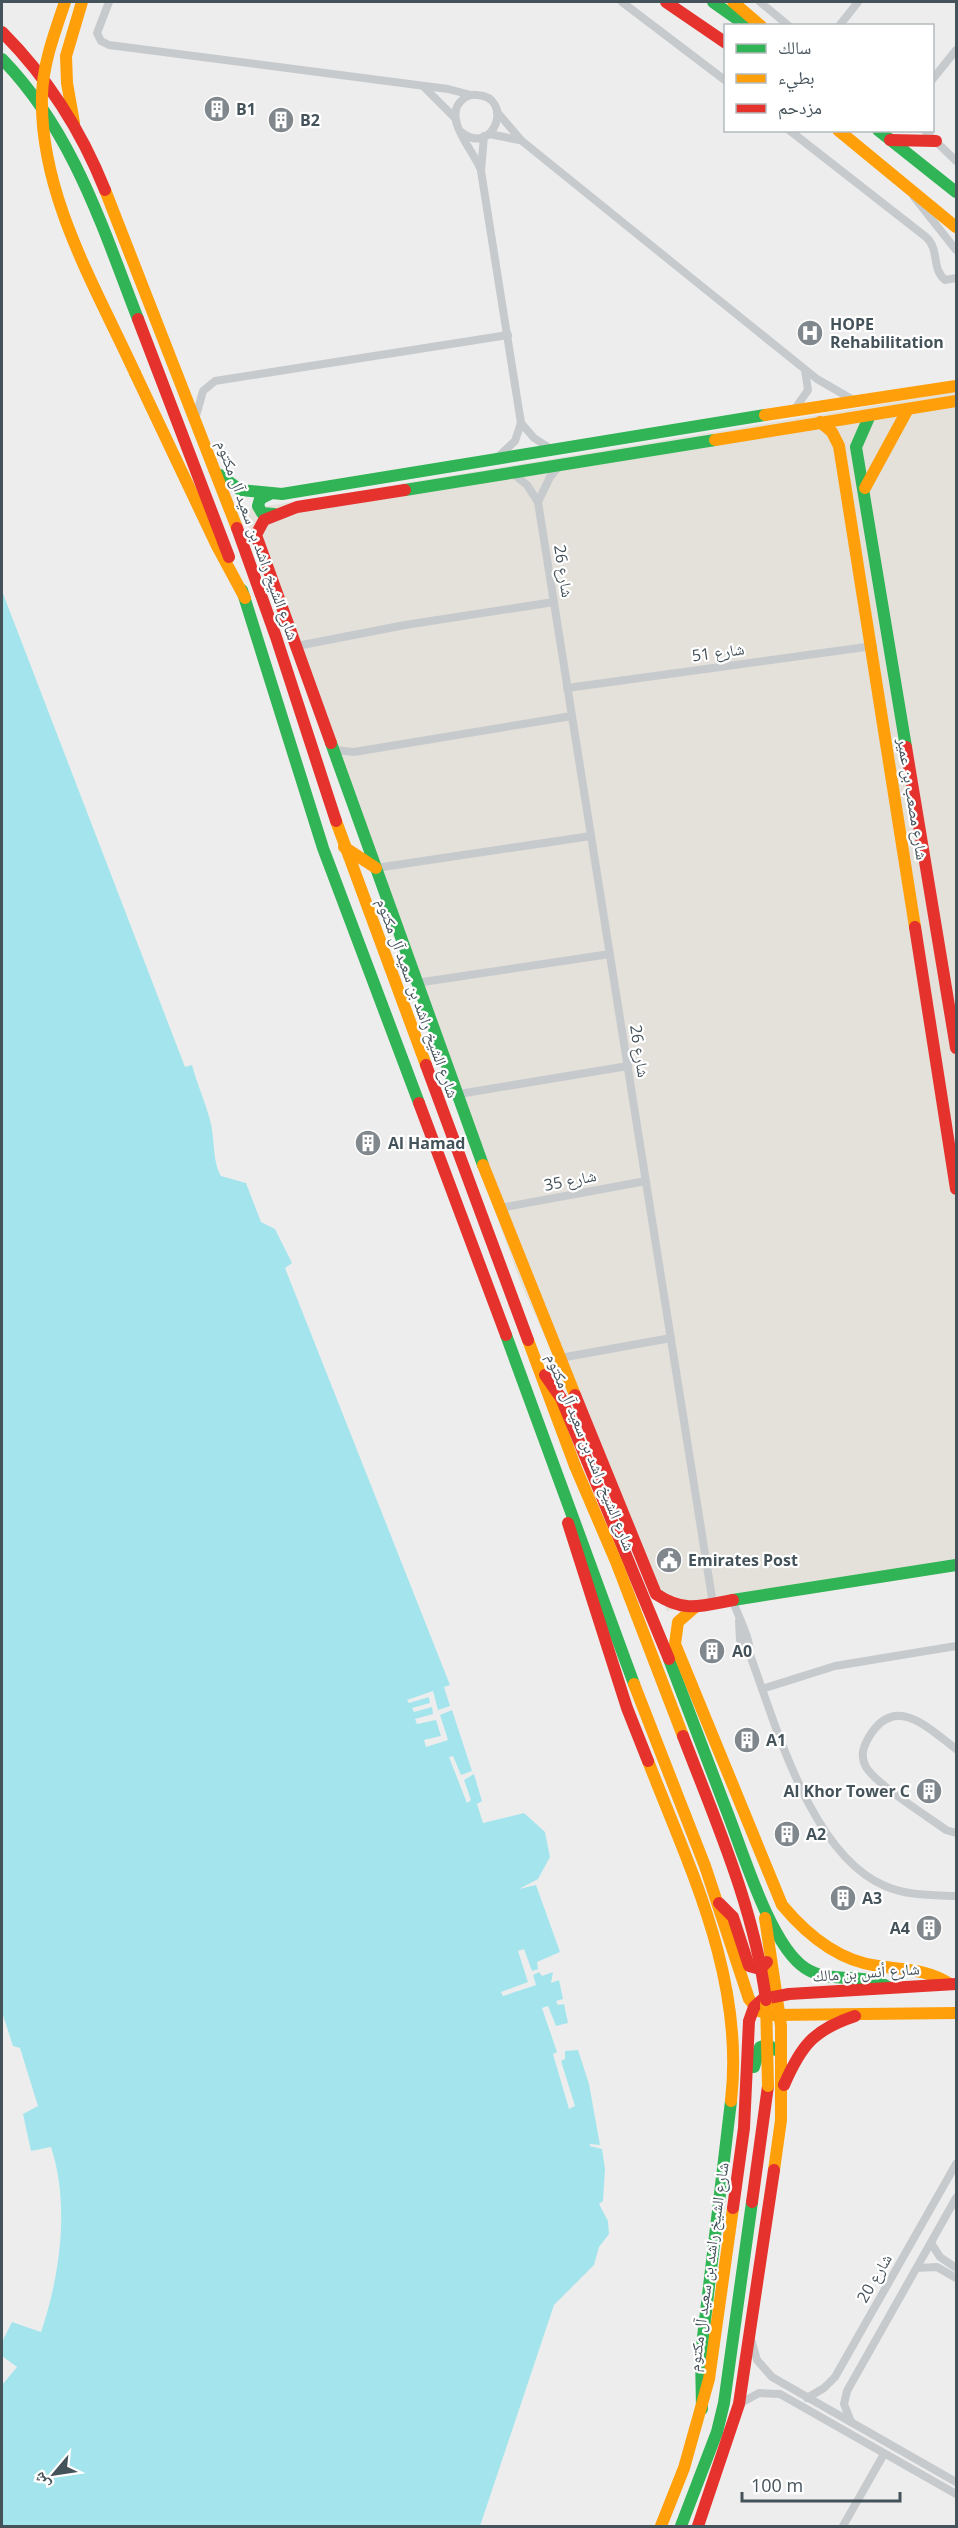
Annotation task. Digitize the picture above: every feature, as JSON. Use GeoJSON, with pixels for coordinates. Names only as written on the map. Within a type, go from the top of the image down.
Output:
{"type":"FeatureCollection","features":[{"type":"Feature","properties":{"kind":"main road"},"geometry":{"type":"LineString","coordinates":[[65,2],[44,73],[41,113],[45,152],[73,232],[135,373],[217,546],[245,598]]}},
{"type":"Feature","properties":{"kind":"main road"},"geometry":{"type":"LineString","coordinates":[[74,123],[65,70],[68,44],[82,2]]}},
{"type":"Feature","properties":{"kind":"main road"},"geometry":{"type":"LineString","coordinates":[[76,21],[88,2]]}},
{"type":"Feature","properties":{"kind":"main road"},"geometry":{"type":"LineString","coordinates":[[666,2],[724,42]]}},
{"type":"Feature","properties":{"kind":"main road"},"geometry":{"type":"LineString","coordinates":[[713,2],[744,24]]}},
{"type":"Feature","properties":{"kind":"main road"},"geometry":{"type":"LineString","coordinates":[[733,2],[759,24]]}},
{"type":"Feature","properties":{"kind":"main road","name":"شارع الشيخ راشد بن سعيد آل مكتوم"},"geometry":{"type":"LineString","coordinates":[[2,32],[36,67],[74,123],[91,156],[196,416],[276,637],[344,847],[575,1466],[617,1564],[731,1859],[762,1969],[768,2015],[768,2086],[724,2403],[717,2432],[681,2526]]}},
{"type":"Feature","properties":{"kind":"main road","name":"شارع الشيخ راشد بن سعيد آل مكتوم"},"geometry":{"type":"LineString","coordinates":[[2,59],[41,102],[62,135],[82,177],[245,598],[327,858],[558,1472],[642,1707],[718,1902],[745,1990],[754,2006],[749,2020],[747,2079],[738,2178],[709,2379],[684,2468],[661,2526]]}},
{"type":"Feature","properties":{"kind":"main road"},"geometry":{"type":"LineString","coordinates":[[841,132],[957,227]]}},
{"type":"Feature","properties":{"kind":"main road"},"geometry":{"type":"LineString","coordinates":[[880,132],[957,192]]}},
{"type":"Feature","properties":{"kind":"main road"},"geometry":{"type":"LineString","coordinates":[[889,140],[936,141]]}},
{"type":"Feature","properties":{"kind":"main road"},"geometry":{"type":"LineString","coordinates":[[217,472],[226,482],[240,490],[270,494],[957,386]]}},
{"type":"Feature","properties":{"kind":"main road"},"geometry":{"type":"LineString","coordinates":[[270,494],[260,499],[258,506],[265,514],[562,463],[957,401]]}},
{"type":"Feature","properties":{"kind":"main road"},"geometry":{"type":"LineString","coordinates":[[865,488],[897,425],[909,409]]}},
{"type":"Feature","properties":{"kind":"main road"},"geometry":{"type":"LineString","coordinates":[[839,446],[848,439],[856,447],[870,415]]}},
{"type":"Feature","properties":{"kind":"main road","name":"شارع مصعب بن عمير"},"geometry":{"type":"LineString","coordinates":[[820,422],[832,432],[839,446],[873,646],[957,1189]]}},
{"type":"Feature","properties":{"kind":"main road","name":"شارع مصعب بن عمير"},"geometry":{"type":"LineString","coordinates":[[856,447],[865,488],[957,1048]]}},
{"type":"Feature","properties":{"kind":"main road"},"geometry":{"type":"LineString","coordinates":[[274,514],[260,524],[257,540],[287,617],[416,983],[500,1208],[656,1594],[674,1606],[698,1606],[957,1565]]}},
{"type":"Feature","properties":{"kind":"main road"},"geometry":{"type":"LineString","coordinates":[[276,637],[287,617]]}},
{"type":"Feature","properties":{"kind":"main road"},"geometry":{"type":"LineString","coordinates":[[344,847],[376,868]]}},
{"type":"Feature","properties":{"kind":"main road"},"geometry":{"type":"LineString","coordinates":[[499,1265],[513,1241]]}},
{"type":"Feature","properties":{"kind":"main road"},"geometry":{"type":"LineString","coordinates":[[540,1369],[555,1387],[566,1409],[654,1621],[762,1902],[789,1955],[805,1970],[835,1980],[873,1979],[888,1987]]}},
{"type":"Feature","properties":{"kind":"main road"},"geometry":{"type":"LineString","coordinates":[[566,1409],[587,1424]]}},
{"type":"Feature","properties":{"kind":"main road"},"geometry":{"type":"LineString","coordinates":[[558,1472],[567,1518],[599,1626],[627,1708],[714,1930],[731,2010],[734,2040],[732,2091],[700,2354],[702,2409]]}},
{"type":"Feature","properties":{"kind":"main road"},"geometry":{"type":"LineString","coordinates":[[698,1606],[679,1620],[674,1631],[675,1644],[773,1888],[793,1918],[824,1944],[848,1958],[878,1966],[918,1969],[953,1984]]}},
{"type":"Feature","properties":{"kind":"main road"},"geometry":{"type":"LineString","coordinates":[[716,1783],[725,1766]]}},
{"type":"Feature","properties":{"kind":"main road"},"geometry":{"type":"LineString","coordinates":[[718,1902],[733,1917],[747,1963],[752,1968],[763,1967],[767,1961],[767,1931]]}},
{"type":"Feature","properties":{"kind":"main road"},"geometry":{"type":"LineString","coordinates":[[698,2526],[721,2464],[739,2403],[751,2338],[781,2120],[780,2014],[762,1902]]}},
{"type":"Feature","properties":{"kind":"main road","name":"شارع أنس بن مالك"},"geometry":{"type":"LineString","coordinates":[[778,1995],[953,1984]]}},
{"type":"Feature","properties":{"kind":"main road"},"geometry":{"type":"LineString","coordinates":[[778,1995],[760,1999],[754,2006],[765,2014],[957,2013]]}},
{"type":"Feature","properties":{"kind":"main road"},"geometry":{"type":"LineString","coordinates":[[782,2089],[797,2055],[813,2034],[833,2023],[866,2012]]}},
{"type":"Feature","properties":{"kind":"main road"},"geometry":{"type":"LineString","coordinates":[[747,2079],[754,2069],[758,2050],[765,2046],[775,2049],[779,2056],[777,2093],[781,2120]]}},
{"type":"Feature","properties":{"kind":"street"},"geometry":{"type":"LineString","coordinates":[[109,2],[97,33],[101,41],[109,45],[485,96],[522,141],[805,369],[830,388],[858,402]]}},
{"type":"Feature","properties":{"kind":"street"},"geometry":{"type":"LineString","coordinates":[[622,2],[724,79]]}},
{"type":"Feature","properties":{"kind":"street"},"geometry":{"type":"LineString","coordinates":[[760,2],[787,24]]}},
{"type":"Feature","properties":{"kind":"street"},"geometry":{"type":"LineString","coordinates":[[841,24],[858,2]]}},
{"type":"Feature","properties":{"kind":"street"},"geometry":{"type":"LineString","coordinates":[[934,79],[957,50]]}},
{"type":"Feature","properties":{"kind":"street"},"geometry":{"type":"LineString","coordinates":[[425,87],[455,118],[482,171]]}},
{"type":"Feature","properties":{"kind":"street"},"geometry":{"type":"LineString","coordinates":[[455,118],[458,104],[471,95]]}},
{"type":"Feature","properties":{"kind":"street"},"geometry":{"type":"LineString","coordinates":[[497,112],[495,126],[487,135],[482,171],[521,423],[534,438],[554,450]]}},
{"type":"Feature","properties":{"kind":"street"},"geometry":{"type":"LineString","coordinates":[[461,132],[474,138],[487,135],[522,141]]}},
{"type":"Feature","properties":{"kind":"street"},"geometry":{"type":"LineString","coordinates":[[792,132],[926,237],[935,249],[939,274],[945,280],[957,278]]}},
{"type":"Feature","properties":{"kind":"street"},"geometry":{"type":"LineString","coordinates":[[926,132],[957,161]]}},
{"type":"Feature","properties":{"kind":"street"},"geometry":{"type":"LineString","coordinates":[[906,184],[929,219],[957,249]]}},
{"type":"Feature","properties":{"kind":"street"},"geometry":{"type":"LineString","coordinates":[[196,416],[203,391],[215,381],[508,335]]}},
{"type":"Feature","properties":{"kind":"street"},"geometry":{"type":"LineString","coordinates":[[790,412],[806,397],[808,390],[805,369]]}},
{"type":"Feature","properties":{"kind":"street"},"geometry":{"type":"LineString","coordinates":[[493,460],[509,449],[521,423]]}},
{"type":"Feature","properties":{"kind":"street"},"geometry":{"type":"LineString","coordinates":[[538,502],[550,477],[562,463]]}},
{"type":"Feature","properties":{"kind":"street","name":"شارع 26"},"geometry":{"type":"LineString","coordinates":[[511,472],[527,485],[538,502],[713,1604]]}},
{"type":"Feature","properties":{"kind":"street"},"geometry":{"type":"LineString","coordinates":[[297,646],[405,625],[554,602]]}},
{"type":"Feature","properties":{"kind":"street","name":"شارع 51"},"geometry":{"type":"LineString","coordinates":[[567,688],[873,646]]}},
{"type":"Feature","properties":{"kind":"street"},"geometry":{"type":"LineString","coordinates":[[334,750],[354,752],[572,716]]}},
{"type":"Feature","properties":{"kind":"street"},"geometry":{"type":"LineString","coordinates":[[376,868],[591,836]]}},
{"type":"Feature","properties":{"kind":"street"},"geometry":{"type":"LineString","coordinates":[[416,983],[610,954]]}},
{"type":"Feature","properties":{"kind":"street"},"geometry":{"type":"LineString","coordinates":[[459,1094],[628,1066]]}},
{"type":"Feature","properties":{"kind":"street","name":"شارع 35"},"geometry":{"type":"LineString","coordinates":[[500,1208],[646,1181]]}},
{"type":"Feature","properties":{"kind":"street"},"geometry":{"type":"LineString","coordinates":[[560,1358],[671,1338]]}},
{"type":"Feature","properties":{"kind":"street"},"geometry":{"type":"LineString","coordinates":[[733,1601],[739,1622],[740,1640],[750,1655],[808,1802],[829,1838],[847,1859],[870,1878],[897,1891],[957,1896]]}},
{"type":"Feature","properties":{"kind":"street"},"geometry":{"type":"LineString","coordinates":[[762,1689],[836,1666],[957,1646]]}},
{"type":"Feature","properties":{"kind":"street"},"geometry":{"type":"LineString","coordinates":[[957,1749],[915,1719],[901,1716],[881,1720],[862,1752],[867,1768],[875,1777],[946,1830],[957,1833]]}},
{"type":"Feature","properties":{"kind":"street","name":"شارع 20"},"geometry":{"type":"LineString","coordinates":[[807,2397],[824,2388],[835,2377],[957,2164]]}},
{"type":"Feature","properties":{"kind":"street","name":"شارع 20"},"geometry":{"type":"LineString","coordinates":[[851,2422],[844,2404],[850,2386],[957,2198]]}},
{"type":"Feature","properties":{"kind":"street"},"geometry":{"type":"LineString","coordinates":[[931,2243],[940,2257],[955,2272]]}},
{"type":"Feature","properties":{"kind":"street"},"geometry":{"type":"LineString","coordinates":[[917,2268],[932,2266],[955,2272]]}},
{"type":"Feature","properties":{"kind":"street"},"geometry":{"type":"LineString","coordinates":[[751,2338],[757,2360],[765,2371],[957,2482]]}},
{"type":"Feature","properties":{"kind":"street"},"geometry":{"type":"LineString","coordinates":[[835,2377],[850,2386]]}},
{"type":"Feature","properties":{"kind":"street"},"geometry":{"type":"LineString","coordinates":[[739,2403],[759,2393],[780,2394],[957,2494]]}},
{"type":"Feature","properties":{"kind":"street"},"geometry":{"type":"LineString","coordinates":[[843,2526],[884,2454]]}},
{"type":"Feature","properties":{"kind":"shaded area"},"geometry":{"type":"Polygon","coordinates":[[[956,392],[956,1560],[667,1611],[520,1281],[243,510],[956,392]]]}},
{"type":"Feature","properties":{"kind":"water"},"geometry":{"type":"Polygon","coordinates":[[[2,591],[185,1067],[192,1065],[210,1120],[218,1170],[221,1176],[246,1183],[261,1222],[275,1229],[292,1263],[285,1268],[450,1685],[444,1687],[450,1706],[438,1710],[433,1691],[407,1700],[409,1703],[429,1697],[430,1703],[412,1708],[414,1712],[432,1707],[433,1714],[415,1719],[417,1724],[436,1720],[441,1736],[424,1740],[426,1747],[448,1740],[440,1715],[452,1710],[472,1771],[461,1775],[453,1756],[449,1757],[467,1803],[471,1800],[464,1780],[474,1774],[482,1801],[477,1804],[483,1823],[524,1813],[545,1832],[550,1857],[538,1879],[519,1889],[536,1885],[560,1952],[537,1962],[538,1969],[532,1971],[524,1949],[518,1951],[528,1982],[501,1992],[503,1996],[536,1985],[533,1975],[539,1972],[542,1976],[553,1972],[551,1983],[559,1980],[563,1999],[556,2001],[558,2005],[564,2004],[568,2023],[556,2026],[548,2006],[542,2008],[557,2052],[553,2054],[569,2109],[575,2106],[561,2061],[565,2059],[565,2051],[578,2050],[589,2084],[600,2145],[590,2144],[590,2146],[602,2149],[605,2169],[603,2201],[599,2204],[608,2221],[609,2234],[599,2247],[594,2265],[554,2305],[480,2526],[2,2526],[2,2385],[17,2367],[2,2356],[2,2342],[12,2322],[41,2332],[58,2264],[61,2216],[57,2169],[51,2147],[31,2151],[23,2114],[38,2106],[20,2048],[13,2046],[2,2012],[2,591]]]}},
{"type":"Feature","properties":{"kind":"traffic: fast"},"geometry":{"type":"LineString","coordinates":[[713,2],[744,24]]}},
{"type":"Feature","properties":{"kind":"traffic: fast"},"geometry":{"type":"LineString","coordinates":[[2,59],[27,87],[67,149],[98,215],[138,319]]}},
{"type":"Feature","properties":{"kind":"traffic: fast"},"geometry":{"type":"LineString","coordinates":[[881,132],[956,192]]}},
{"type":"Feature","properties":{"kind":"traffic: fast"},"geometry":{"type":"LineString","coordinates":[[220,475],[240,490],[282,494],[765,415]]}},
{"type":"Feature","properties":{"kind":"traffic: fast"},"geometry":{"type":"LineString","coordinates":[[870,415],[856,447],[906,747]]}},
{"type":"Feature","properties":{"kind":"traffic: fast"},"geometry":{"type":"LineString","coordinates":[[405,490],[715,440]]}},
{"type":"Feature","properties":{"kind":"traffic: fast"},"geometry":{"type":"LineString","coordinates":[[270,494],[260,499],[258,506],[262,513],[274,514]]}},
{"type":"Feature","properties":{"kind":"traffic: fast"},"geometry":{"type":"LineString","coordinates":[[242,590],[323,848],[419,1103]]}},
{"type":"Feature","properties":{"kind":"traffic: fast"},"geometry":{"type":"LineString","coordinates":[[331,743],[483,1165]]}},
{"type":"Feature","properties":{"kind":"traffic: fast"},"geometry":{"type":"LineString","coordinates":[[506,1335],[634,1684]]}},
{"type":"Feature","properties":{"kind":"traffic: fast"},"geometry":{"type":"LineString","coordinates":[[733,1600],[956,1565]]}},
{"type":"Feature","properties":{"kind":"traffic: fast"},"geometry":{"type":"LineString","coordinates":[[669,1659],[758,1895],[780,1939],[792,1956],[805,1968],[815,1973],[868,1980],[888,1987]]}},
{"type":"Feature","properties":{"kind":"traffic: fast"},"geometry":{"type":"LineString","coordinates":[[754,2067],[760,2047],[768,2045],[776,2050]]}},
{"type":"Feature","properties":{"kind":"traffic: fast"},"geometry":{"type":"LineString","coordinates":[[702,2409],[701,2354],[731,2101]]}},
{"type":"Feature","properties":{"kind":"traffic: fast"},"geometry":{"type":"LineString","coordinates":[[681,2526],[717,2432],[724,2403],[752,2202]]}},
{"type":"Feature","properties":{"kind":"traffic: slow"},"geometry":{"type":"LineString","coordinates":[[65,2],[45,71],[42,95],[43,132],[50,168],[72,238],[135,373]]}},
{"type":"Feature","properties":{"kind":"traffic: slow"},"geometry":{"type":"LineString","coordinates":[[74,123],[67,83],[66,56],[82,2]]}},
{"type":"Feature","properties":{"kind":"traffic: slow"},"geometry":{"type":"LineString","coordinates":[[733,2],[759,24]]}},
{"type":"Feature","properties":{"kind":"traffic: slow"},"geometry":{"type":"LineString","coordinates":[[840,132],[956,227]]}},
{"type":"Feature","properties":{"kind":"traffic: slow"},"geometry":{"type":"LineString","coordinates":[[105,190],[237,528]]}},
{"type":"Feature","properties":{"kind":"traffic: slow"},"geometry":{"type":"LineString","coordinates":[[135,373],[217,546],[245,598]]}},
{"type":"Feature","properties":{"kind":"traffic: slow"},"geometry":{"type":"LineString","coordinates":[[765,415],[956,386]]}},
{"type":"Feature","properties":{"kind":"traffic: slow"},"geometry":{"type":"LineString","coordinates":[[715,440],[956,401]]}},
{"type":"Feature","properties":{"kind":"traffic: slow"},"geometry":{"type":"LineString","coordinates":[[865,488],[908,409]]}},
{"type":"Feature","properties":{"kind":"traffic: slow"},"geometry":{"type":"LineString","coordinates":[[820,422],[832,432],[839,446],[915,927]]}},
{"type":"Feature","properties":{"kind":"traffic: slow"},"geometry":{"type":"LineString","coordinates":[[336,821],[426,1065]]}},
{"type":"Feature","properties":{"kind":"traffic: slow"},"geometry":{"type":"LineString","coordinates":[[344,847],[376,868]]}},
{"type":"Feature","properties":{"kind":"traffic: slow"},"geometry":{"type":"LineString","coordinates":[[483,1165],[575,1395]]}},
{"type":"Feature","properties":{"kind":"traffic: slow"},"geometry":{"type":"LineString","coordinates":[[528,1340],[575,1466]]}},
{"type":"Feature","properties":{"kind":"traffic: slow"},"geometry":{"type":"LineString","coordinates":[[575,1466],[617,1564],[683,1736]]}},
{"type":"Feature","properties":{"kind":"traffic: slow"},"geometry":{"type":"LineString","coordinates":[[694,1608],[678,1622],[675,1644],[782,1905],[813,1936],[850,1959],[933,1975],[950,1984]]}},
{"type":"Feature","properties":{"kind":"traffic: slow"},"geometry":{"type":"LineString","coordinates":[[634,1684],[705,1866],[749,1999],[759,2011],[772,2015],[956,2013]]}},
{"type":"Feature","properties":{"kind":"traffic: slow"},"geometry":{"type":"LineString","coordinates":[[648,1761],[697,1885],[722,1969],[730,2012],[733,2056],[731,2101]]}},
{"type":"Feature","properties":{"kind":"traffic: slow"},"geometry":{"type":"LineString","coordinates":[[765,1918],[781,2026],[781,2120],[774,2170]]}},
{"type":"Feature","properties":{"kind":"traffic: slow"},"geometry":{"type":"LineString","coordinates":[[766,2000],[768,2086]]}},
{"type":"Feature","properties":{"kind":"traffic: slow"},"geometry":{"type":"LineString","coordinates":[[661,2526],[684,2468],[709,2379],[733,2208]]}},
{"type":"Feature","properties":{"kind":"traffic: jam"},"geometry":{"type":"LineString","coordinates":[[666,2],[724,42]]}},
{"type":"Feature","properties":{"kind":"traffic: jam"},"geometry":{"type":"LineString","coordinates":[[2,32],[34,68],[62,106],[85,146],[105,190]]}},
{"type":"Feature","properties":{"kind":"traffic: jam"},"geometry":{"type":"LineString","coordinates":[[890,140],[936,141]]}},
{"type":"Feature","properties":{"kind":"traffic: jam"},"geometry":{"type":"LineString","coordinates":[[138,319],[229,557]]}},
{"type":"Feature","properties":{"kind":"traffic: jam"},"geometry":{"type":"LineString","coordinates":[[331,743],[256,535],[264,520],[297,507],[405,490]]}},
{"type":"Feature","properties":{"kind":"traffic: jam"},"geometry":{"type":"LineString","coordinates":[[237,528],[276,637],[336,821]]}},
{"type":"Feature","properties":{"kind":"traffic: jam"},"geometry":{"type":"LineString","coordinates":[[906,747],[956,1048]]}},
{"type":"Feature","properties":{"kind":"traffic: jam"},"geometry":{"type":"LineString","coordinates":[[915,927],[956,1189]]}},
{"type":"Feature","properties":{"kind":"traffic: jam"},"geometry":{"type":"LineString","coordinates":[[426,1065],[528,1340]]}},
{"type":"Feature","properties":{"kind":"traffic: jam"},"geometry":{"type":"LineString","coordinates":[[419,1103],[506,1335]]}},
{"type":"Feature","properties":{"kind":"traffic: jam"},"geometry":{"type":"LineString","coordinates":[[545,1375],[561,1398],[669,1659]]}},
{"type":"Feature","properties":{"kind":"traffic: jam"},"geometry":{"type":"LineString","coordinates":[[575,1395],[656,1594],[684,1606],[702,1606],[733,1600]]}},
{"type":"Feature","properties":{"kind":"traffic: jam"},"geometry":{"type":"LineString","coordinates":[[568,1523],[627,1708],[648,1761]]}},
{"type":"Feature","properties":{"kind":"traffic: jam"},"geometry":{"type":"LineString","coordinates":[[683,1736],[721,1833],[743,1898],[753,1932],[766,2000]]}},
{"type":"Feature","properties":{"kind":"traffic: jam"},"geometry":{"type":"LineString","coordinates":[[719,1903],[733,1917],[749,1966],[760,1969],[767,1962]]}},
{"type":"Feature","properties":{"kind":"traffic: jam"},"geometry":{"type":"LineString","coordinates":[[733,2208],[744,2128],[749,2021],[754,2007],[763,1999],[789,1994],[956,1984]]}},
{"type":"Feature","properties":{"kind":"traffic: jam"},"geometry":{"type":"LineString","coordinates":[[784,2085],[796,2060],[810,2041],[829,2027],[855,2016]]}},
{"type":"Feature","properties":{"kind":"traffic: jam"},"geometry":{"type":"LineString","coordinates":[[752,2202],[768,2086]]}},
{"type":"Feature","properties":{"kind":"traffic: jam"},"geometry":{"type":"LineString","coordinates":[[698,2526],[739,2404],[774,2170]]}},
{"type":"Feature","properties":{"kind":"place","name":"B1"},"geometry":{"type":"Point","coordinates":[217,109]}},
{"type":"Feature","properties":{"kind":"place","name":"B2"},"geometry":{"type":"Point","coordinates":[281,120]}},
{"type":"Feature","properties":{"kind":"place","name":"HOPE Rehabilitation"},"geometry":{"type":"Point","coordinates":[810,333]}},
{"type":"Feature","properties":{"kind":"place","name":"Al Hamad"},"geometry":{"type":"Point","coordinates":[368,1143]}},
{"type":"Feature","properties":{"kind":"place","name":"Emirates Post"},"geometry":{"type":"Point","coordinates":[669,1560]}},
{"type":"Feature","properties":{"kind":"place","name":"A0"},"geometry":{"type":"Point","coordinates":[712,1651]}},
{"type":"Feature","properties":{"kind":"place","name":"A1"},"geometry":{"type":"Point","coordinates":[747,1740]}},
{"type":"Feature","properties":{"kind":"place","name":"Al Khor Tower C"},"geometry":{"type":"Point","coordinates":[929,1791]}},
{"type":"Feature","properties":{"kind":"place","name":"A2"},"geometry":{"type":"Point","coordinates":[787,1834]}},
{"type":"Feature","properties":{"kind":"place","name":"A3"},"geometry":{"type":"Point","coordinates":[843,1898]}},
{"type":"Feature","properties":{"kind":"place","name":"A4"},"geometry":{"type":"Point","coordinates":[929,1928]}}]}
